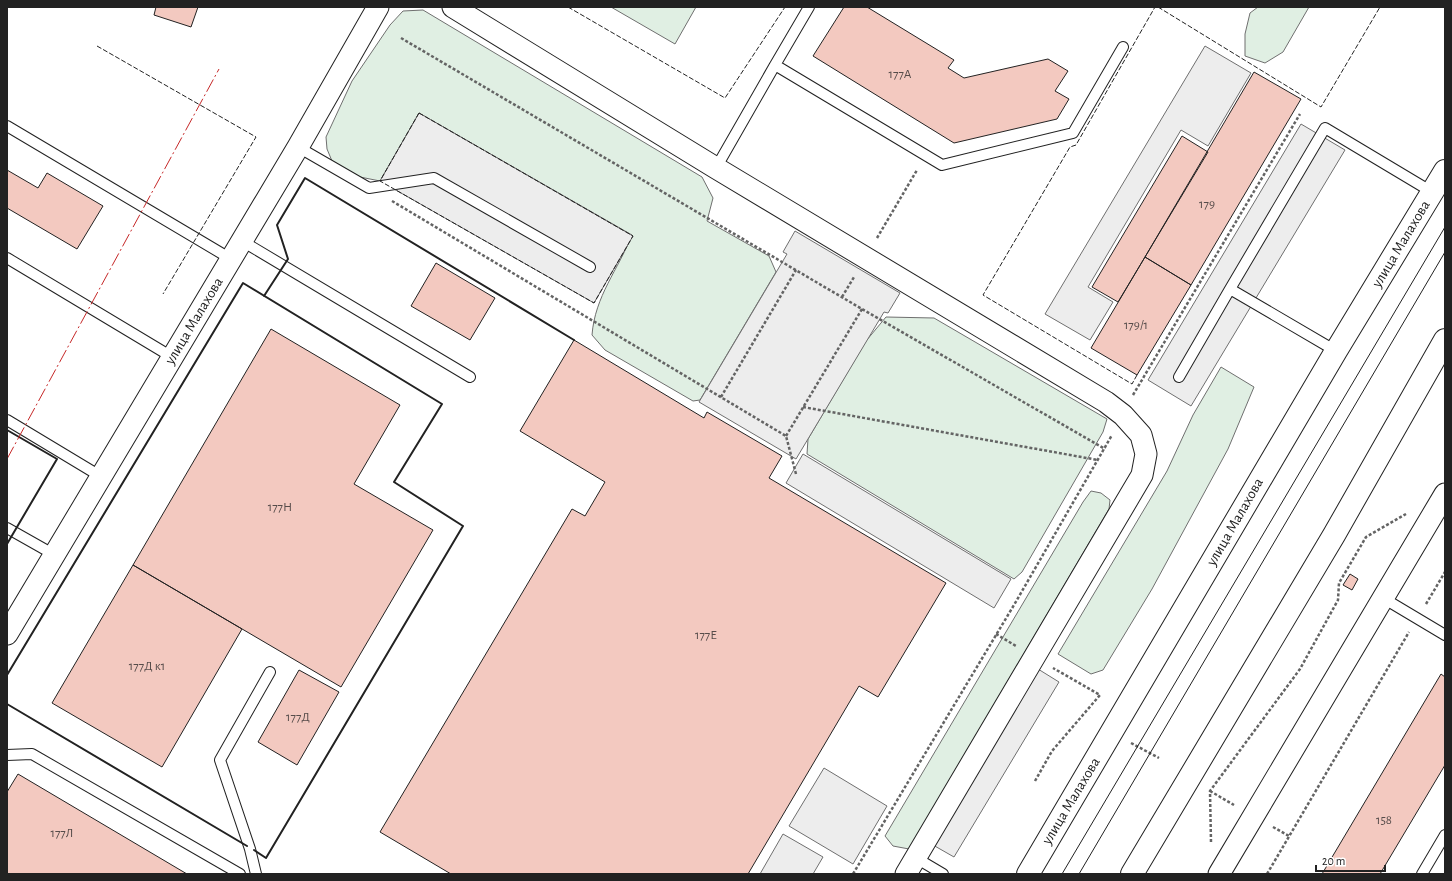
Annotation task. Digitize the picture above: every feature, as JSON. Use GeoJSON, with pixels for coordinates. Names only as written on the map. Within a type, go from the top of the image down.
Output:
{"type":"FeatureCollection","features":[{"type":"Feature","properties":{"kind":"main road","name":"улица Малахова"},"geometry":{"type":"LineString","coordinates":[[1028,874],[1336,351],[1445,171]]}},
{"type":"Feature","properties":{"kind":"main road"},"geometry":{"type":"LineString","coordinates":[[1132,874],[1334,535],[1445,340]]}},
{"type":"Feature","properties":{"kind":"street","name":"улица Малахова"},"geometry":{"type":"LineString","coordinates":[[7,634],[53,554],[242,241],[378,7]]}},
{"type":"Feature","properties":{"kind":"street"},"geometry":{"type":"LineString","coordinates":[[453,7],[716,168],[1043,363],[1123,415],[1141,435],[1146,454],[1142,475],[911,866]]}},
{"type":"Feature","properties":{"kind":"street"},"geometry":{"type":"LineString","coordinates":[[1219,874],[1445,494]]}},
{"type":"Feature","properties":{"kind":"lane"},"geometry":{"type":"LineString","coordinates":[[716,168],[809,7]]}},
{"type":"Feature","properties":{"kind":"lane"},"geometry":{"type":"LineString","coordinates":[[776,66],[942,165],[1073,133],[1123,47]]}},
{"type":"Feature","properties":{"kind":"lane"},"geometry":{"type":"LineString","coordinates":[[7,126],[231,259]]}},
{"type":"Feature","properties":{"kind":"lane"},"geometry":{"type":"LineString","coordinates":[[1179,377],[1325,128],[1432,192]]}},
{"type":"Feature","properties":{"kind":"lane"},"geometry":{"type":"LineString","coordinates":[[298,146],[369,188],[434,178],[590,267]]}},
{"type":"Feature","properties":{"kind":"lane"},"geometry":{"type":"LineString","coordinates":[[242,241],[470,377]]}},
{"type":"Feature","properties":{"kind":"lane"},"geometry":{"type":"LineString","coordinates":[[7,258],[172,357]]}},
{"type":"Feature","properties":{"kind":"lane"},"geometry":{"type":"LineString","coordinates":[[1230,289],[1336,351]]}},
{"type":"Feature","properties":{"kind":"lane"},"geometry":{"type":"LineString","coordinates":[[7,420],[100,476]]}},
{"type":"Feature","properties":{"kind":"lane"},"geometry":{"type":"LineString","coordinates":[[7,528],[53,554]]}},
{"type":"Feature","properties":{"kind":"lane"},"geometry":{"type":"LineString","coordinates":[[1383,598],[1445,636]]}},
{"type":"Feature","properties":{"kind":"lane"},"geometry":{"type":"LineString","coordinates":[[256,874],[250,849],[220,760],[270,672]]}},
{"type":"Feature","properties":{"kind":"lane"},"geometry":{"type":"LineString","coordinates":[[7,755],[32,754],[240,874]]}},
{"type":"Feature","properties":{"kind":"lane"},"geometry":{"type":"LineString","coordinates":[[1422,874],[1445,835]]}},
{"type":"Feature","properties":{"kind":"lane"},"geometry":{"type":"LineString","coordinates":[[911,866],[943,874]]}},
{"type":"Feature","properties":{"kind":"path"},"geometry":{"type":"LineString","coordinates":[[401,38],[862,309],[1104,449]]}},
{"type":"Feature","properties":{"kind":"path"},"geometry":{"type":"LineString","coordinates":[[853,874],[1098,460],[1142,378],[1300,114]]}},
{"type":"Feature","properties":{"kind":"path"},"geometry":{"type":"LineString","coordinates":[[842,297],[926,156]]}},
{"type":"Feature","properties":{"kind":"path"},"geometry":{"type":"LineString","coordinates":[[369,188],[786,436],[796,474]]}},
{"type":"Feature","properties":{"kind":"path"},"geometry":{"type":"LineString","coordinates":[[721,397],[796,270]]}},
{"type":"Feature","properties":{"kind":"path"},"geometry":{"type":"LineString","coordinates":[[786,436],[862,309]]}},
{"type":"Feature","properties":{"kind":"path"},"geometry":{"type":"LineString","coordinates":[[803,407],[1098,460]]}},
{"type":"Feature","properties":{"kind":"path"},"geometry":{"type":"LineString","coordinates":[[1211,844],[1210,791],[1300,669],[1338,600],[1339,583],[1366,537],[1412,511]]}},
{"type":"Feature","properties":{"kind":"path"},"geometry":{"type":"LineString","coordinates":[[1267,874],[1445,572]]}},
{"type":"Feature","properties":{"kind":"path"},"geometry":{"type":"LineString","coordinates":[[1035,781],[1052,751],[1100,695]]}},
{"type":"Feature","properties":{"kind":"path"},"geometry":{"type":"LineString","coordinates":[[1134,737],[1131,742],[1159,758]]}},
{"type":"Feature","properties":{"kind":"green space"},"geometry":{"type":"Polygon","coordinates":[[[611,7],[696,7],[675,44],[611,7]]]}},
{"type":"Feature","properties":{"kind":"green space"},"geometry":{"type":"Polygon","coordinates":[[[1258,7],[1309,7],[1283,52],[1265,63],[1245,56],[1245,34],[1250,13],[1258,7]]]}},
{"type":"Feature","properties":{"kind":"green space"},"geometry":{"type":"Polygon","coordinates":[[[423,10],[702,177],[713,198],[707,221],[769,256],[776,272],[700,400],[693,401],[605,350],[592,335],[594,321],[602,295],[632,235],[419,113],[380,181],[360,177],[332,161],[327,149],[326,137],[352,81],[390,25],[403,11],[423,10]]]}},
{"type":"Feature","properties":{"kind":"green space"},"geometry":{"type":"Polygon","coordinates":[[[886,317],[934,318],[1107,419],[1103,432],[1022,572],[1014,579],[807,454],[808,439],[866,341],[886,317]]]}},
{"type":"Feature","properties":{"kind":"green space"},"geometry":{"type":"Polygon","coordinates":[[[1221,367],[1254,387],[1228,449],[1152,589],[1103,670],[1091,674],[1058,654],[1167,471],[1193,415],[1221,367]]]}},
{"type":"Feature","properties":{"kind":"green space"},"geometry":{"type":"Polygon","coordinates":[[[1091,491],[1101,493],[1110,500],[1109,509],[909,849],[893,846],[885,836],[1083,502],[1091,491]]]}},
{"type":"Feature","properties":{"kind":"shaded area"},"geometry":{"type":"Polygon","coordinates":[[[1205,46],[1251,73],[1208,146],[1181,130],[1088,287],[1113,302],[1090,340],[1045,314],[1205,46]]]}},
{"type":"Feature","properties":{"kind":"shaded area"},"geometry":{"type":"Polygon","coordinates":[[[419,113],[633,236],[594,303],[380,181],[419,113]]]}},
{"type":"Feature","properties":{"kind":"shaded area"},"geometry":{"type":"Polygon","coordinates":[[[1301,124],[1345,150],[1191,406],[1148,380],[1301,124]]]}},
{"type":"Feature","properties":{"kind":"shaded area"},"geometry":{"type":"Polygon","coordinates":[[[795,231],[900,293],[888,313],[884,312],[796,459],[699,402],[787,254],[783,252],[795,231]]]}},
{"type":"Feature","properties":{"kind":"shaded area"},"geometry":{"type":"Polygon","coordinates":[[[803,454],[1011,579],[994,608],[786,483],[803,454]]]}},
{"type":"Feature","properties":{"kind":"shaded area"},"geometry":{"type":"Polygon","coordinates":[[[1038,669],[1059,682],[954,857],[933,845],[1038,669]]]}},
{"type":"Feature","properties":{"kind":"shaded area"},"geometry":{"type":"Polygon","coordinates":[[[824,768],[887,806],[853,864],[789,826],[824,768]]]}},
{"type":"Feature","properties":{"kind":"shaded area"},"geometry":{"type":"Polygon","coordinates":[[[783,834],[823,857],[813,874],[760,874],[783,834]]]}},
{"type":"Feature","properties":{"kind":"building"},"geometry":{"type":"Polygon","coordinates":[[[156,7],[198,7],[191,27],[154,15],[156,7]]]}},
{"type":"Feature","properties":{"kind":"building"},"geometry":{"type":"Polygon","coordinates":[[[844,7],[867,7],[954,60],[948,68],[964,78],[1048,59],[1068,71],[1055,91],[1069,99],[1057,119],[954,143],[813,56],[844,7]]]}},
{"type":"Feature","properties":{"kind":"building"},"geometry":{"type":"Polygon","coordinates":[[[1254,72],[1301,99],[1191,285],[1145,257],[1254,72]]]}},
{"type":"Feature","properties":{"kind":"building"},"geometry":{"type":"Polygon","coordinates":[[[1182,136],[1208,152],[1118,302],[1092,287],[1182,136]]]}},
{"type":"Feature","properties":{"kind":"building"},"geometry":{"type":"Polygon","coordinates":[[[7,170],[38,188],[47,173],[103,206],[77,249],[7,208],[7,170]]]}},
{"type":"Feature","properties":{"kind":"building"},"geometry":{"type":"Polygon","coordinates":[[[1145,257],[1191,285],[1137,375],[1091,348],[1145,257]]]}},
{"type":"Feature","properties":{"kind":"building"},"geometry":{"type":"Polygon","coordinates":[[[436,263],[495,298],[470,340],[411,306],[436,263]]]}},
{"type":"Feature","properties":{"kind":"building"},"geometry":{"type":"Polygon","coordinates":[[[271,329],[400,405],[354,484],[433,530],[341,687],[133,565],[271,329]]]}},
{"type":"Feature","properties":{"kind":"building"},"geometry":{"type":"Polygon","coordinates":[[[574,340],[704,418],[707,412],[782,456],[769,478],[946,583],[878,697],[859,686],[748,874],[451,874],[380,832],[572,509],[585,516],[605,482],[520,431],[574,340]]]}},
{"type":"Feature","properties":{"kind":"building"},"geometry":{"type":"Polygon","coordinates":[[[133,565],[242,629],[162,767],[52,703],[133,565]]]}},
{"type":"Feature","properties":{"kind":"building"},"geometry":{"type":"Polygon","coordinates":[[[1350,574],[1358,579],[1352,590],[1343,585],[1350,574]]]}},
{"type":"Feature","properties":{"kind":"building"},"geometry":{"type":"Polygon","coordinates":[[[299,670],[339,692],[297,765],[258,742],[299,670]]]}},
{"type":"Feature","properties":{"kind":"building"},"geometry":{"type":"Polygon","coordinates":[[[1441,674],[1445,677],[1445,765],[1380,874],[1322,874],[1441,674]]]}},
{"type":"Feature","properties":{"kind":"building"},"geometry":{"type":"Polygon","coordinates":[[[18,774],[187,874],[7,874],[7,792],[18,774]]]}},
{"type":"Feature","properties":{"kind":"tram line"},"geometry":{"type":"LineString","coordinates":[[1062,874],[1445,227]]}},
{"type":"Feature","properties":{"kind":"tram line"},"geometry":{"type":"LineString","coordinates":[[1079,874],[1445,252]]}},
{"type":"Feature","properties":{"kind":"fence"},"geometry":{"type":"LineString","coordinates":[[568,7],[725,98],[785,7]]}},
{"type":"Feature","properties":{"kind":"fence"},"geometry":{"type":"LineString","coordinates":[[1137,375],[1132,384],[983,295],[1070,147],[1076,145],[1155,7]]}},
{"type":"Feature","properties":{"kind":"fence"},"geometry":{"type":"LineString","coordinates":[[1158,7],[1321,107],[1380,7]]}},
{"type":"Feature","properties":{"kind":"fence"},"geometry":{"type":"LineString","coordinates":[[97,46],[256,137],[163,294]]}},
{"type":"Feature","properties":{"kind":"fence"},"geometry":{"type":"LineString","coordinates":[[419,113],[633,236],[594,303],[380,181],[419,113]]}},
{"type":"Feature","properties":{"kind":"wall"},"geometry":{"type":"LineString","coordinates":[[264,296],[288,259],[277,225],[305,178],[574,340]]}},
{"type":"Feature","properties":{"kind":"wall"},"geometry":{"type":"LineString","coordinates":[[7,675],[243,283],[442,404],[394,482],[463,526],[266,858],[254,850]]}},
{"type":"Feature","properties":{"kind":"wall"},"geometry":{"type":"LineString","coordinates":[[7,430],[57,459],[7,544]]}},
{"type":"Feature","properties":{"kind":"wall"},"geometry":{"type":"LineString","coordinates":[[7,704],[247,846]]}},
{"type":"Feature","properties":{"kind":"power"},"geometry":{"type":"LineString","coordinates":[[7,459],[219,69]]}}]}
